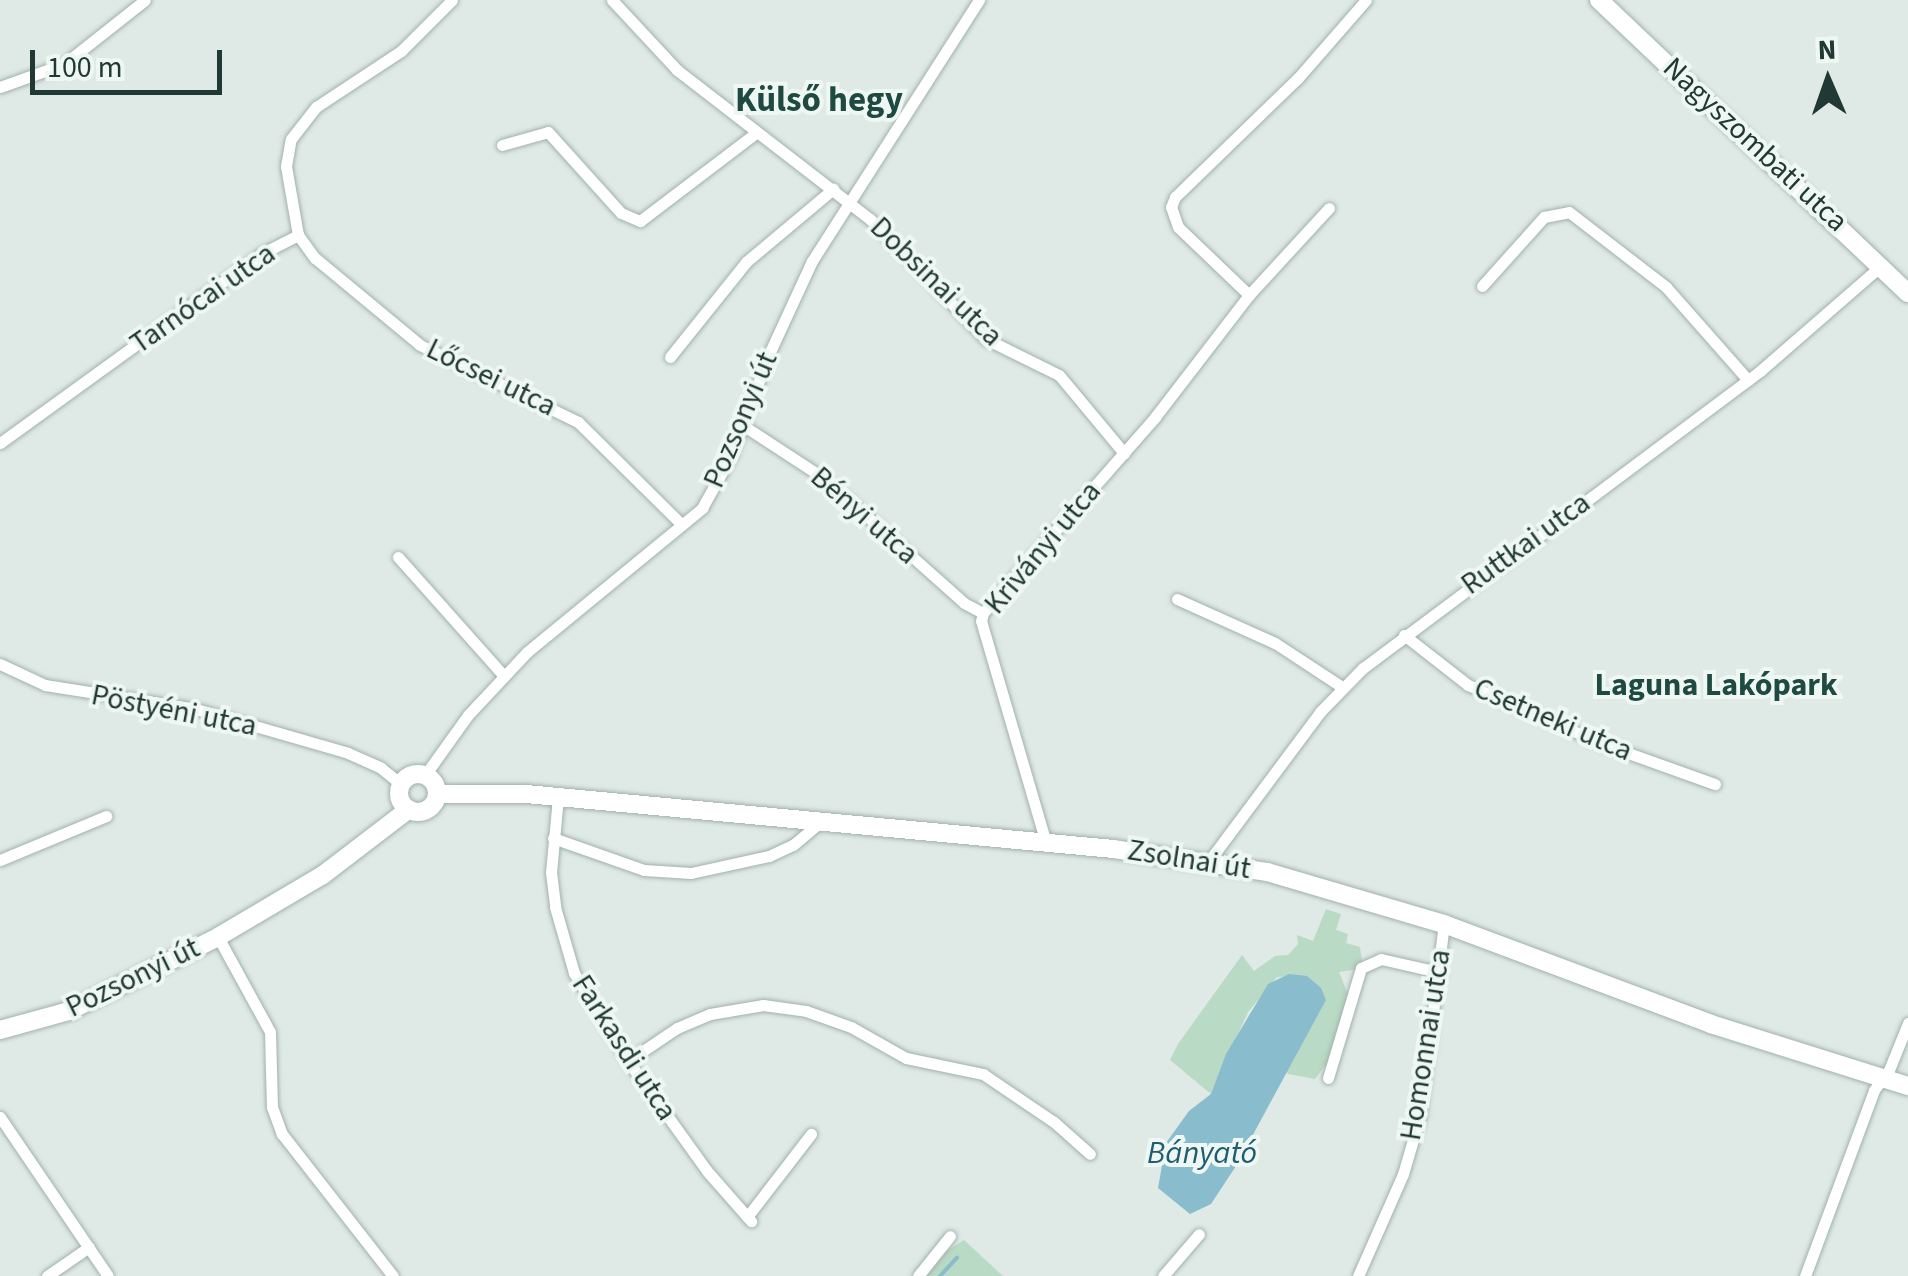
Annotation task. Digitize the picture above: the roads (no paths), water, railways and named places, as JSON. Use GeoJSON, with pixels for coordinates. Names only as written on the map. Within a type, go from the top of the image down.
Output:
{"type":"FeatureCollection","features":[{"type":"Feature","properties":{"kind":"street"},"geometry":{"type":"LineString","coordinates":[[0,87],[64,64],[145,0]]}},
{"type":"Feature","properties":{"kind":"street","name":"Tarnócai utca"},"geometry":{"type":"LineString","coordinates":[[0,443],[261,254],[298,236],[286,166],[290,139],[316,106],[401,51],[452,0]]}},
{"type":"Feature","properties":{"kind":"street","name":"Dobsinai utca"},"geometry":{"type":"LineString","coordinates":[[612,0],[668,62],[848,199],[898,244],[986,340],[1059,375],[1124,453]]}},
{"type":"Feature","properties":{"kind":"street","name":"Pozsonyi út"},"geometry":{"type":"LineString","coordinates":[[424,775],[440,750],[504,675],[589,597],[702,508],[722,475],[812,261],[848,199],[979,0]]}},
{"type":"Feature","properties":{"kind":"street"},"geometry":{"type":"LineString","coordinates":[[1250,295],[1178,228],[1171,207],[1175,197],[1298,78],[1366,0]]}},
{"type":"Feature","properties":{"kind":"street","name":"Nagyszombati utca"},"geometry":{"type":"LineString","coordinates":[[1598,0],[1883,265],[1908,293]]}},
{"type":"Feature","properties":{"kind":"street"},"geometry":{"type":"LineString","coordinates":[[502,144],[548,132],[621,212],[640,221],[756,132]]}},
{"type":"Feature","properties":{"kind":"street"},"geometry":{"type":"LineString","coordinates":[[670,357],[746,262],[833,189]]}},
{"type":"Feature","properties":{"kind":"street","name":"Kriványi utca"},"geometry":{"type":"LineString","coordinates":[[1046,843],[981,621],[983,613],[1124,453],[1250,295],[1330,208]]}},
{"type":"Feature","properties":{"kind":"street"},"geometry":{"type":"LineString","coordinates":[[1482,286],[1544,216],[1569,212],[1666,286],[1748,380]]}},
{"type":"Feature","properties":{"kind":"street","name":"Lőcsei utca"},"geometry":{"type":"LineString","coordinates":[[298,236],[315,258],[420,345],[541,400],[578,422],[682,525]]}},
{"type":"Feature","properties":{"kind":"street","name":"Ruttkai utca"},"geometry":{"type":"LineString","coordinates":[[1209,862],[1342,688],[1404,634],[1748,380],[1883,265]]}},
{"type":"Feature","properties":{"kind":"street","name":"Bényi utca"},"geometry":{"type":"LineString","coordinates":[[741,424],[825,480],[964,603],[983,613]]}},
{"type":"Feature","properties":{"kind":"street"},"geometry":{"type":"LineString","coordinates":[[398,557],[504,675]]}},
{"type":"Feature","properties":{"kind":"street"},"geometry":{"type":"LineString","coordinates":[[1177,599],[1275,643],[1342,688]]}},
{"type":"Feature","properties":{"kind":"street","name":"Csetneki utca"},"geometry":{"type":"LineString","coordinates":[[1404,634],[1468,685],[1604,744],[1715,784]]}},
{"type":"Feature","properties":{"kind":"street","name":"Pöstyéni utca"},"geometry":{"type":"LineString","coordinates":[[0,664],[46,686],[196,709],[348,753],[381,768],[401,784]]}},
{"type":"Feature","properties":{"kind":"street"},"geometry":{"type":"LineString","coordinates":[[411,775],[424,775],[434,782],[437,794],[424,811],[408,809],[399,795],[401,784],[411,775]]}},
{"type":"Feature","properties":{"kind":"street","name":"Zsolnai út"},"geometry":{"type":"LineString","coordinates":[[437,794],[504,792],[1209,862],[1318,884],[1444,924],[1711,1024],[1908,1086]]}},
{"type":"Feature","properties":{"kind":"street","name":"Farkasdi utca"},"geometry":{"type":"LineString","coordinates":[[558,797],[553,838],[554,908],[564,951],[584,994],[628,1061],[707,1171],[749,1220],[811,1134]]}},
{"type":"Feature","properties":{"kind":"street","name":"Pozsonyi út"},"geometry":{"type":"LineString","coordinates":[[0,1030],[68,1011],[218,936],[323,875],[408,809]]}},
{"type":"Feature","properties":{"kind":"street"},"geometry":{"type":"LineString","coordinates":[[0,860],[106,816]]}},
{"type":"Feature","properties":{"kind":"street"},"geometry":{"type":"LineString","coordinates":[[553,838],[631,866],[691,873],[770,856],[808,836],[819,822]]}},
{"type":"Feature","properties":{"kind":"street","name":"Homonnai utca"},"geometry":{"type":"LineString","coordinates":[[1358,1276],[1412,1148],[1444,924]]}},
{"type":"Feature","properties":{"kind":"street"},"geometry":{"type":"LineString","coordinates":[[218,936],[270,1032],[272,1107],[282,1134],[393,1276]]}},
{"type":"Feature","properties":{"kind":"street"},"geometry":{"type":"LineString","coordinates":[[1328,1078],[1361,968],[1381,960],[1438,972]]}},
{"type":"Feature","properties":{"kind":"street"},"geometry":{"type":"LineString","coordinates":[[628,1061],[677,1028],[710,1014],[764,1006],[806,1011],[851,1027],[906,1058],[983,1074],[1054,1122],[1090,1154]]}},
{"type":"Feature","properties":{"kind":"street"},"geometry":{"type":"LineString","coordinates":[[1805,1276],[1820,1228],[1908,1023]]}},
{"type":"Feature","properties":{"kind":"street"},"geometry":{"type":"LineString","coordinates":[[0,1118],[108,1276]]}},
{"type":"Feature","properties":{"kind":"street"},"geometry":{"type":"LineString","coordinates":[[1163,1276],[1199,1234]]}},
{"type":"Feature","properties":{"kind":"street"},"geometry":{"type":"LineString","coordinates":[[918,1276],[950,1236]]}},
{"type":"Feature","properties":{"kind":"street"},"geometry":{"type":"LineString","coordinates":[[47,1276],[89,1247]]}},
{"type":"Feature","properties":{"kind":"water","name":"Bányató"},"geometry":{"type":"Polygon","coordinates":[[[1289,974],[1307,976],[1321,988],[1326,1000],[1236,1166],[1211,1204],[1190,1214],[1158,1188],[1166,1143],[1189,1111],[1211,1094],[1226,1054],[1268,984],[1289,974]]]}},
{"type":"Feature","properties":{"kind":"waterway"},"geometry":{"type":"LineString","coordinates":[[940,1276],[957,1258]]}},
{"type":"Feature","properties":{"kind":"district","name":"Külső hegy"},"geometry":{"type":"Point","coordinates":[819,100]}},
{"type":"Feature","properties":{"kind":"district","name":"Laguna Lakópark"},"geometry":{"type":"Point","coordinates":[1716,685]}}]}
